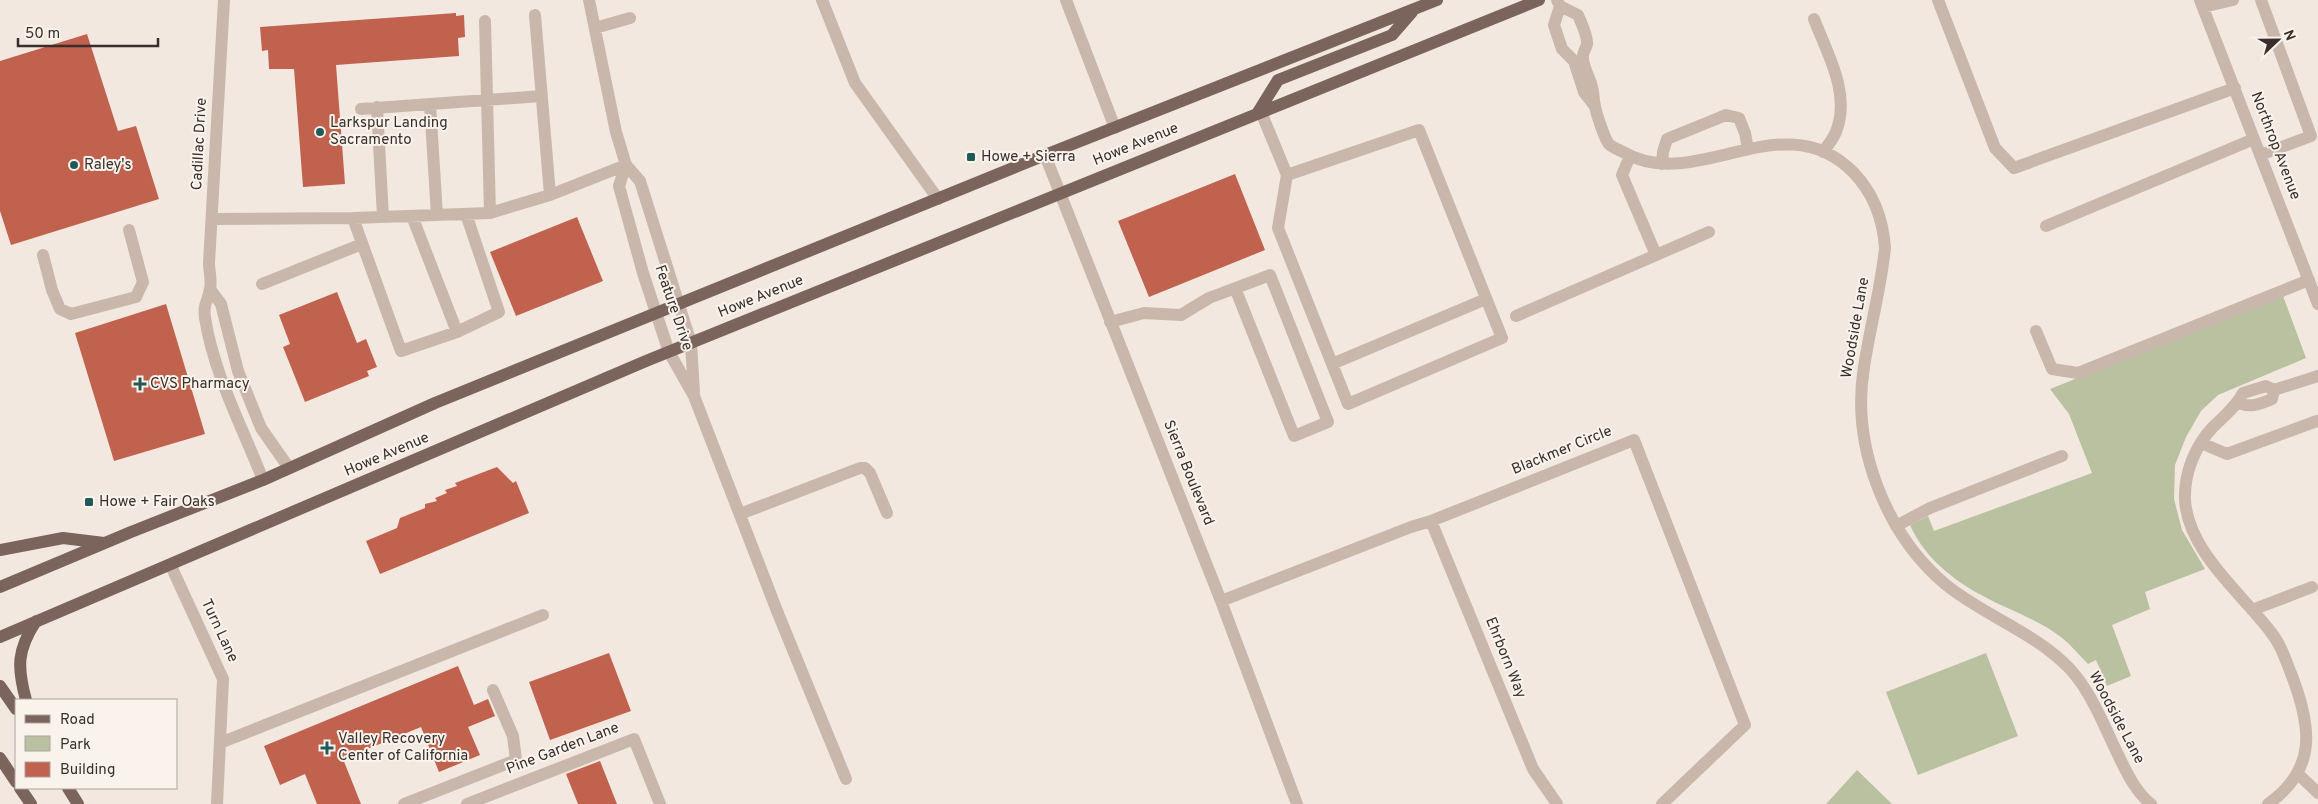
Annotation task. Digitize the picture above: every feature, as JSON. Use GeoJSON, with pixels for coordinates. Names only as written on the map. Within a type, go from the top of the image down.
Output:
{"type":"FeatureCollection","features":[{"type":"Feature","properties":{"kind":"main road","name":"Howe Avenue"},"geometry":{"type":"LineString","coordinates":[[0,587],[104,543],[263,480],[435,403],[1115,128],[1413,4],[1437,0]]}},
{"type":"Feature","properties":{"kind":"main road","name":"Howe Avenue"},"geometry":{"type":"LineString","coordinates":[[0,637],[171,566],[669,352],[1539,0]]}},
{"type":"Feature","properties":{"kind":"main road"},"geometry":{"type":"LineString","coordinates":[[1259,113],[1278,80],[1392,35],[1413,4]]}},
{"type":"Feature","properties":{"kind":"main road"},"geometry":{"type":"LineString","coordinates":[[0,550],[63,538],[104,543]]}},
{"type":"Feature","properties":{"kind":"main road"},"geometry":{"type":"LineString","coordinates":[[26,699],[20,673],[20,656],[27,634],[36,621]]}},
{"type":"Feature","properties":{"kind":"main road"},"geometry":{"type":"LineString","coordinates":[[0,686],[15,708]]}},
{"type":"Feature","properties":{"kind":"main road"},"geometry":{"type":"LineString","coordinates":[[0,758],[15,780]]}},
{"type":"Feature","properties":{"kind":"main road"},"geometry":{"type":"LineString","coordinates":[[21,789],[31,804]]}},
{"type":"Feature","properties":{"kind":"main road"},"geometry":{"type":"LineString","coordinates":[[69,789],[78,804]]}},
{"type":"Feature","properties":{"kind":"street","name":"Cadillac Drive"},"geometry":{"type":"LineString","coordinates":[[224,0],[209,263],[210,289],[204,302],[210,340],[228,394],[263,480]]}},
{"type":"Feature","properties":{"kind":"street","name":"Feature Drive"},"geometry":{"type":"LineString","coordinates":[[589,0],[616,132],[626,164],[640,182],[691,343],[694,396]]}},
{"type":"Feature","properties":{"kind":"street"},"geometry":{"type":"LineString","coordinates":[[822,0],[855,83],[938,199]]}},
{"type":"Feature","properties":{"kind":"street"},"geometry":{"type":"LineString","coordinates":[[1066,0],[1115,128]]}},
{"type":"Feature","properties":{"kind":"street"},"geometry":{"type":"LineString","coordinates":[[1938,0],[1995,148],[2014,168],[2235,88]]}},
{"type":"Feature","properties":{"kind":"street"},"geometry":{"type":"LineString","coordinates":[[2202,4],[2233,0]]}},
{"type":"Feature","properties":{"kind":"street"},"geometry":{"type":"LineString","coordinates":[[2260,155],[2311,136],[2261,0]]}},
{"type":"Feature","properties":{"kind":"street","name":"Woodside Lane"},"geometry":{"type":"LineString","coordinates":[[1578,59],[1588,41],[1578,15],[1558,3],[1554,25],[1562,49],[1578,59],[1593,90],[1594,105],[1608,144],[1630,156],[1662,164],[1685,163],[1773,143],[1795,144],[1823,152],[1849,168],[1864,184],[1877,207],[1884,230],[1884,266],[1863,368],[1861,407],[1870,466],[1882,497],[1896,526],[1926,565],[1944,582],[1968,601],[2040,643],[2072,672],[2089,696],[2133,784],[2151,804]]}},
{"type":"Feature","properties":{"kind":"street","name":"Northrop Avenue"},"geometry":{"type":"LineString","coordinates":[[2202,4],[2318,304]]}},
{"type":"Feature","properties":{"kind":"street"},"geometry":{"type":"LineString","coordinates":[[535,15],[550,196]]}},
{"type":"Feature","properties":{"kind":"street"},"geometry":{"type":"LineString","coordinates":[[596,28],[630,18]]}},
{"type":"Feature","properties":{"kind":"street"},"geometry":{"type":"LineString","coordinates":[[1814,19],[1837,80],[1842,111],[1837,131],[1823,152]]}},
{"type":"Feature","properties":{"kind":"street"},"geometry":{"type":"LineString","coordinates":[[485,22],[490,213]]}},
{"type":"Feature","properties":{"kind":"street"},"geometry":{"type":"LineString","coordinates":[[361,108],[542,96]]}},
{"type":"Feature","properties":{"kind":"street"},"geometry":{"type":"LineString","coordinates":[[430,104],[437,215]]}},
{"type":"Feature","properties":{"kind":"street"},"geometry":{"type":"LineString","coordinates":[[377,108],[383,217]]}},
{"type":"Feature","properties":{"kind":"street"},"geometry":{"type":"LineString","coordinates":[[1259,113],[1287,175],[1278,228],[1348,404],[1502,338],[1419,130],[1287,175]]}},
{"type":"Feature","properties":{"kind":"street"},"geometry":{"type":"LineString","coordinates":[[1662,164],[1667,139],[1726,115],[1738,118],[1745,133],[1748,149]]}},
{"type":"Feature","properties":{"kind":"street"},"geometry":{"type":"LineString","coordinates":[[2046,226],[2254,139]]}},
{"type":"Feature","properties":{"kind":"street","name":"Sierra Boulevard"},"geometry":{"type":"LineString","coordinates":[[1045,156],[1221,601],[1297,804]]}},
{"type":"Feature","properties":{"kind":"street"},"geometry":{"type":"LineString","coordinates":[[1630,156],[1622,175],[1656,255]]}},
{"type":"Feature","properties":{"kind":"street"},"geometry":{"type":"LineString","coordinates":[[212,219],[353,218],[490,213],[550,196],[626,164]]}},
{"type":"Feature","properties":{"kind":"street","name":"Feature Drive"},"geometry":{"type":"LineString","coordinates":[[626,164],[619,186],[656,313],[669,352],[694,396]]}},
{"type":"Feature","properties":{"kind":"street"},"geometry":{"type":"LineString","coordinates":[[353,218],[400,351],[457,332],[499,312],[466,214]]}},
{"type":"Feature","properties":{"kind":"street"},"geometry":{"type":"LineString","coordinates":[[412,216],[457,332]]}},
{"type":"Feature","properties":{"kind":"street"},"geometry":{"type":"LineString","coordinates":[[43,255],[52,290],[60,310],[71,314],[136,297],[143,282],[129,230]]}},
{"type":"Feature","properties":{"kind":"street"},"geometry":{"type":"LineString","coordinates":[[1516,316],[1709,232]]}},
{"type":"Feature","properties":{"kind":"street"},"geometry":{"type":"LineString","coordinates":[[262,284],[362,244]]}},
{"type":"Feature","properties":{"kind":"street"},"geometry":{"type":"LineString","coordinates":[[1110,322],[1144,313],[1181,315],[1209,298],[1235,288],[1270,275],[1328,422],[1294,436],[1235,288]]}},
{"type":"Feature","properties":{"kind":"street"},"geometry":{"type":"LineString","coordinates":[[2036,331],[2052,369],[2078,374],[2309,280]]}},
{"type":"Feature","properties":{"kind":"street","name":"Cadillac Drive"},"geometry":{"type":"LineString","coordinates":[[210,289],[221,304],[232,351],[248,400],[261,428],[289,468]]}},
{"type":"Feature","properties":{"kind":"street"},"geometry":{"type":"LineString","coordinates":[[1332,364],[1486,298]]}},
{"type":"Feature","properties":{"kind":"street"},"geometry":{"type":"LineString","coordinates":[[2268,804],[2279,796],[2297,773],[2306,745],[2307,728],[2303,707],[2282,650],[2272,633],[2203,551],[2193,534],[2187,514],[2187,480],[2191,462],[2201,443],[2238,403],[2243,393],[2266,386],[2274,390],[2318,376]]}},
{"type":"Feature","properties":{"kind":"street"},"geometry":{"type":"LineString","coordinates":[[694,396],[846,780]]}},
{"type":"Feature","properties":{"kind":"street"},"geometry":{"type":"LineString","coordinates":[[2201,443],[2227,454],[2317,421]]}},
{"type":"Feature","properties":{"kind":"street","name":"Blackmer Circle"},"geometry":{"type":"LineString","coordinates":[[1221,601],[1411,527],[1432,521],[1634,440],[1746,725],[1662,804]]}},
{"type":"Feature","properties":{"kind":"street"},"geometry":{"type":"LineString","coordinates":[[1896,526],[1930,508],[2062,456]]}},
{"type":"Feature","properties":{"kind":"street"},"geometry":{"type":"LineString","coordinates":[[740,514],[860,468],[865,468],[870,473],[887,513]]}},
{"type":"Feature","properties":{"kind":"street","name":"Ehrborn Way"},"geometry":{"type":"LineString","coordinates":[[1432,521],[1533,769],[1557,804]]}},
{"type":"Feature","properties":{"kind":"street","name":"Turn Lane"},"geometry":{"type":"LineString","coordinates":[[171,566],[223,678],[217,804]]}},
{"type":"Feature","properties":{"kind":"street"},"geometry":{"type":"LineString","coordinates":[[2252,610],[2312,587]]}},
{"type":"Feature","properties":{"kind":"street"},"geometry":{"type":"LineString","coordinates":[[220,743],[543,615]]}},
{"type":"Feature","properties":{"kind":"street"},"geometry":{"type":"LineString","coordinates":[[404,804],[516,760],[513,736],[493,690]]}},
{"type":"Feature","properties":{"kind":"street","name":"Pine Garden Lane"},"geometry":{"type":"LineString","coordinates":[[467,804],[634,739],[660,804]]}},
{"type":"Feature","properties":{"kind":"street"},"geometry":{"type":"LineString","coordinates":[[2297,773],[2318,793]]}},
{"type":"Feature","properties":{"kind":"green space"},"geometry":{"type":"Polygon","coordinates":[[[2283,296],[2306,358],[2218,395],[2201,411],[2186,437],[2175,465],[2174,499],[2182,530],[2205,569],[2145,592],[2150,609],[2112,625],[2131,676],[2107,686],[2096,660],[2088,664],[2068,643],[2052,631],[1961,583],[1940,566],[1923,547],[1910,525],[1928,516],[1934,531],[2092,473],[2069,414],[2050,389],[2283,296]]]}},
{"type":"Feature","properties":{"kind":"green space"},"geometry":{"type":"Polygon","coordinates":[[[1986,653],[2018,736],[1918,775],[1886,692],[1986,653]]]}},
{"type":"Feature","properties":{"kind":"green space"},"geometry":{"type":"Polygon","coordinates":[[[1857,770],[1892,804],[1826,804],[1857,770]]]}},
{"type":"Feature","properties":{"kind":"building","name":"Larkspur Landing Sacramento"},"geometry":{"type":"Polygon","coordinates":[[[456,13],[456,16],[464,15],[465,37],[458,38],[459,56],[336,65],[345,184],[303,187],[294,69],[269,69],[268,50],[262,51],[260,27],[456,13]]]}},
{"type":"Feature","properties":{"kind":"building","name":"Raley's"},"geometry":{"type":"Polygon","coordinates":[[[87,34],[118,131],[136,126],[159,199],[11,245],[0,211],[0,61],[87,34]]]}},
{"type":"Feature","properties":{"kind":"building"},"geometry":{"type":"Polygon","coordinates":[[[1235,174],[1265,250],[1149,297],[1118,221],[1235,174]]]}},
{"type":"Feature","properties":{"kind":"building"},"geometry":{"type":"Polygon","coordinates":[[[577,217],[603,281],[516,316],[490,252],[577,217]]]}},
{"type":"Feature","properties":{"kind":"building"},"geometry":{"type":"Polygon","coordinates":[[[337,292],[357,343],[366,339],[377,367],[367,371],[369,376],[305,402],[283,347],[290,344],[279,315],[337,292]]]}},
{"type":"Feature","properties":{"kind":"building","name":"CVS Pharmacy"},"geometry":{"type":"Polygon","coordinates":[[[166,304],[205,434],[114,461],[75,333],[166,304]]]}},
{"type":"Feature","properties":{"kind":"building"},"geometry":{"type":"Polygon","coordinates":[[[497,467],[513,483],[516,481],[529,513],[380,574],[366,541],[397,528],[400,518],[425,508],[425,504],[437,501],[435,498],[447,493],[445,490],[457,486],[455,483],[497,467]]]}},
{"type":"Feature","properties":{"kind":"building"},"geometry":{"type":"Polygon","coordinates":[[[609,653],[631,711],[550,740],[529,682],[609,653]]]}},
{"type":"Feature","properties":{"kind":"building"},"geometry":{"type":"Polygon","coordinates":[[[458,666],[474,705],[488,699],[495,716],[468,727],[480,755],[439,772],[421,727],[343,759],[361,804],[317,804],[305,774],[280,785],[264,746],[458,666]]]}},
{"type":"Feature","properties":{"kind":"building"},"geometry":{"type":"Polygon","coordinates":[[[600,761],[617,804],[578,804],[566,774],[600,761]]]}},
{"type":"Feature","properties":{"kind":"place","name":"Larkspur Landing Sacramento"},"geometry":{"type":"Point","coordinates":[320,132]}},
{"type":"Feature","properties":{"kind":"place","name":"Howe + Sierra"},"geometry":{"type":"Point","coordinates":[971,157]}},
{"type":"Feature","properties":{"kind":"place","name":"Raley's"},"geometry":{"type":"Point","coordinates":[74,165]}},
{"type":"Feature","properties":{"kind":"place","name":"CVS Pharmacy"},"geometry":{"type":"Point","coordinates":[140,384]}},
{"type":"Feature","properties":{"kind":"place","name":"Howe + Fair Oaks"},"geometry":{"type":"Point","coordinates":[89,502]}},
{"type":"Feature","properties":{"kind":"place","name":"Valley Recovery Center of California"},"geometry":{"type":"Point","coordinates":[327,748]}}]}
